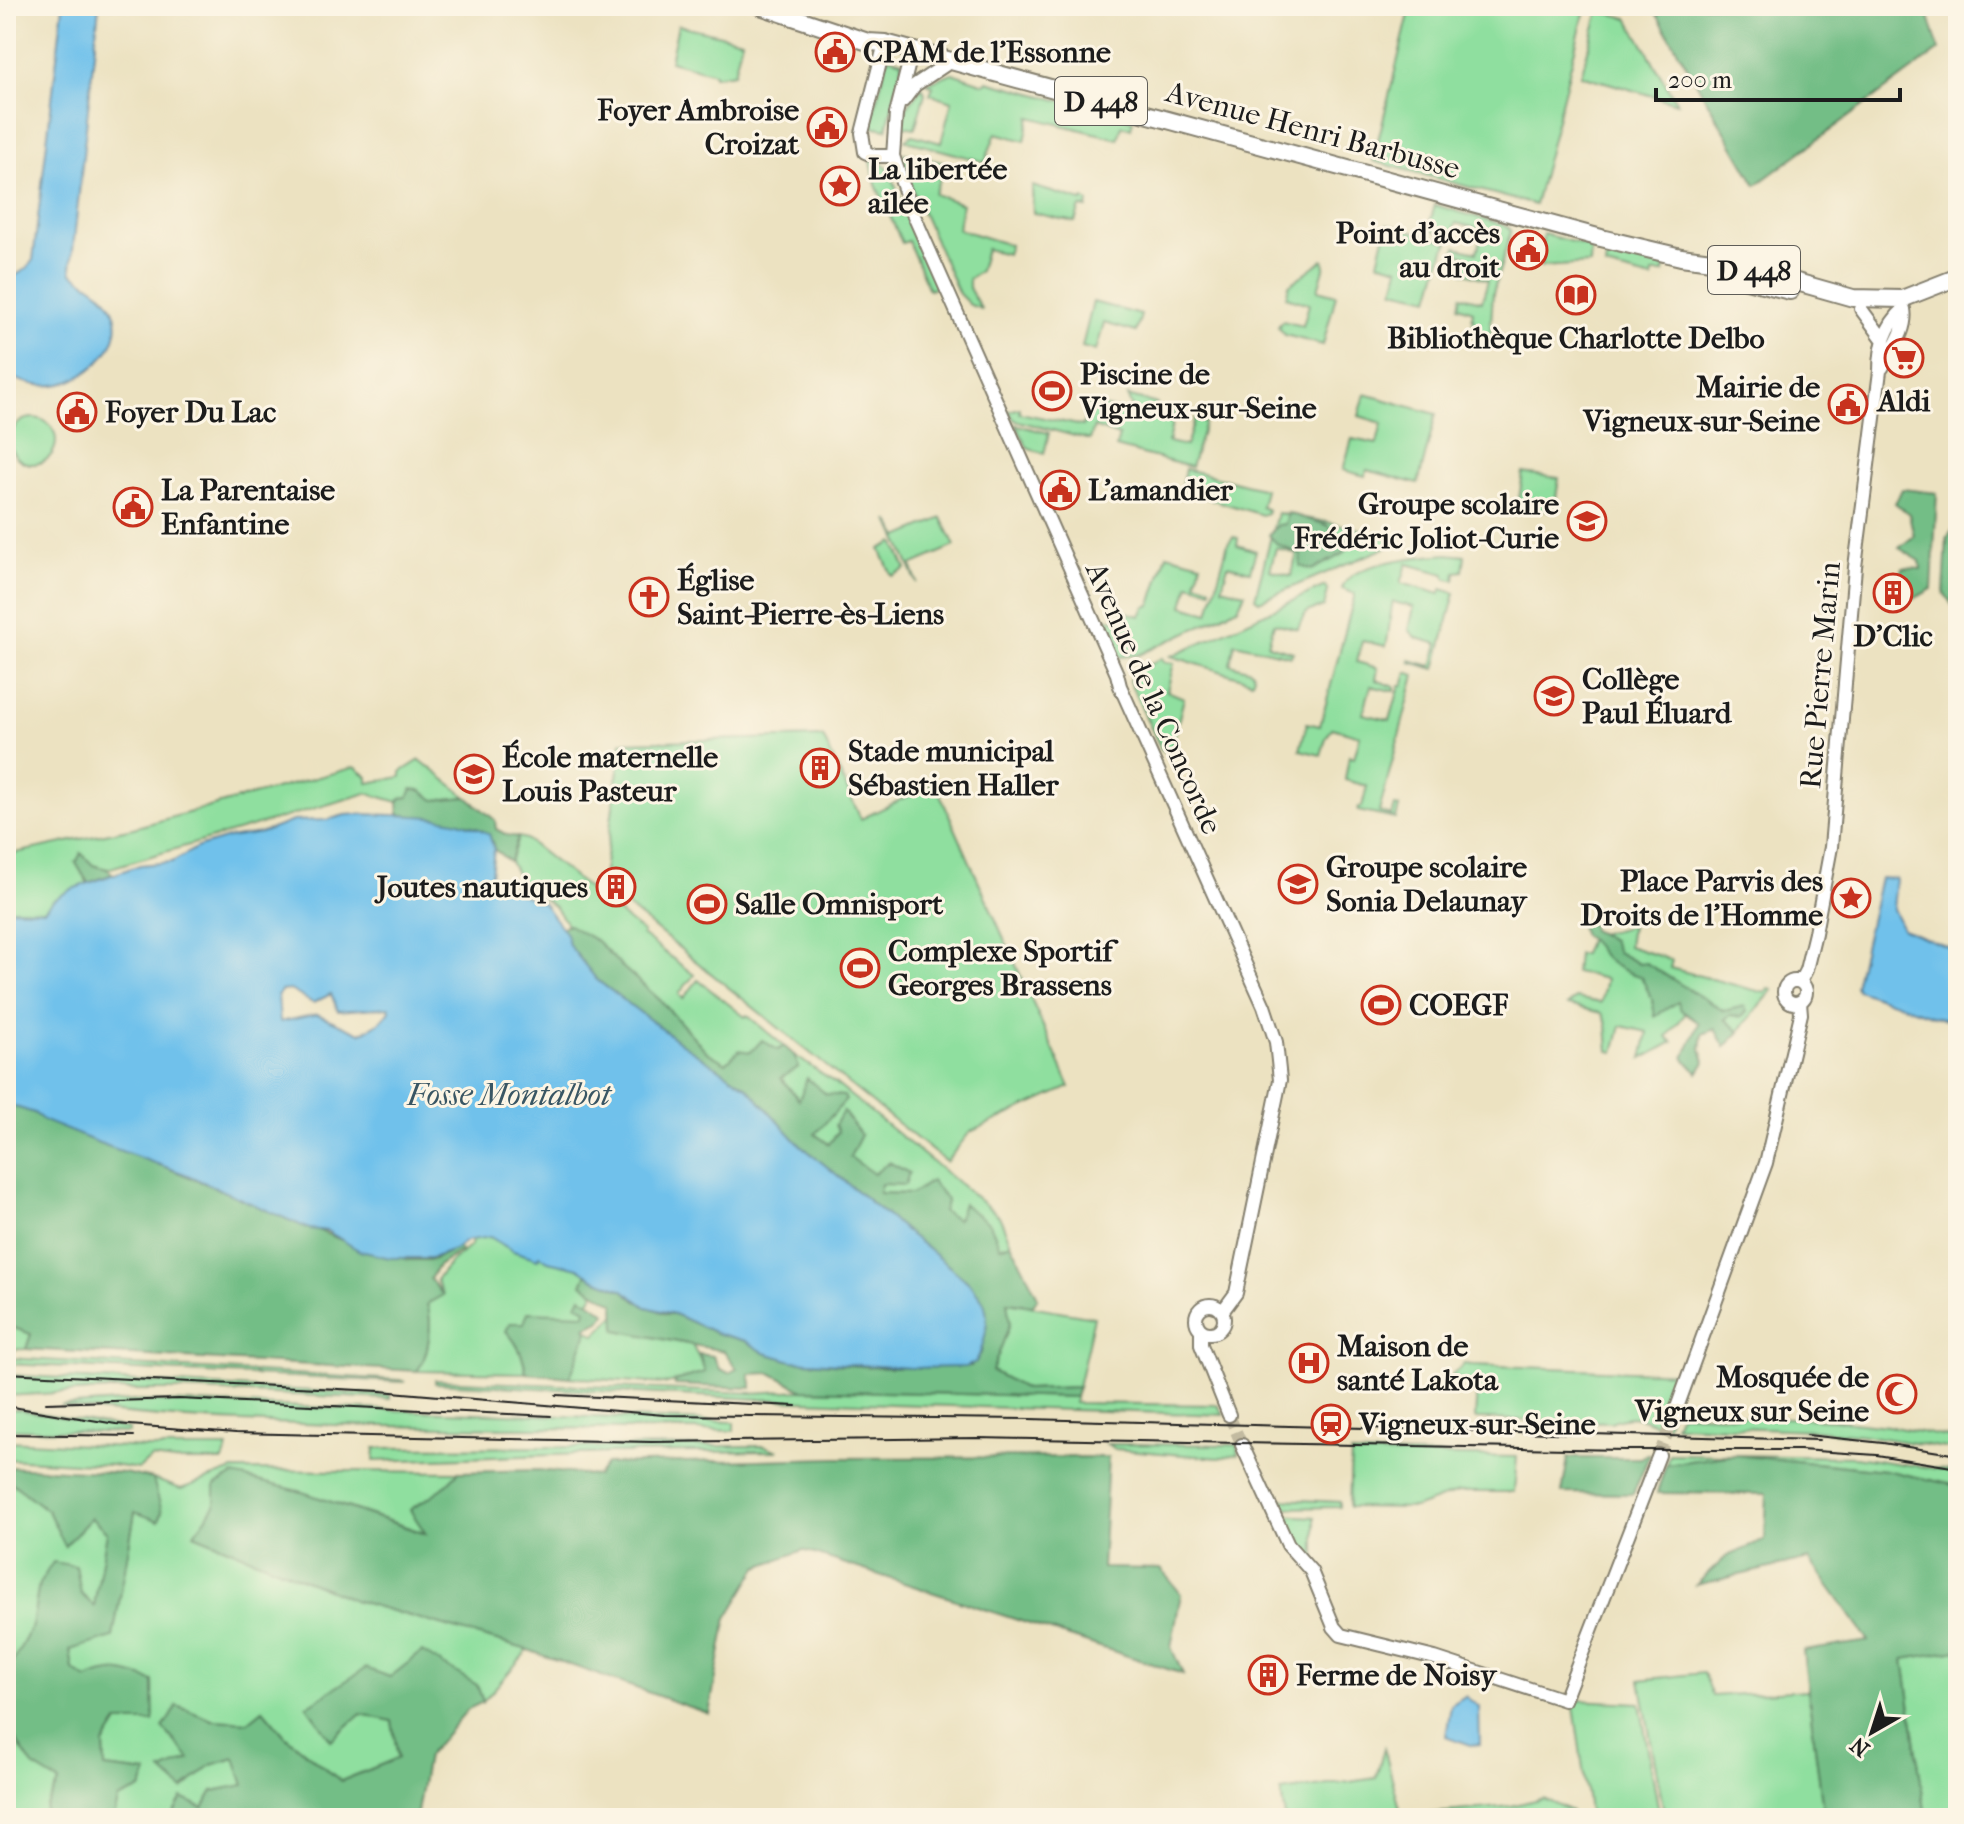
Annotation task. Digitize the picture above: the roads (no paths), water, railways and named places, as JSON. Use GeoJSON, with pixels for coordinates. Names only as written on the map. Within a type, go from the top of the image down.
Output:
{"type":"FeatureCollection","features":[{"type":"Feature","properties":{"kind":"main road","name":"Avenue Henri Barbusse"},"geometry":{"type":"LineString","coordinates":[[760,6],[868,42],[885,43],[1681,257],[1755,282],[1835,294],[1861,309],[1934,299],[1958,287]]}},
{"type":"Feature","properties":{"kind":"main road","name":"Avenue Henri Barbusse"},"geometry":{"type":"LineString","coordinates":[[790,6],[871,33],[885,43]]}},
{"type":"Feature","properties":{"kind":"main road","name":"Avenue Henri Barbusse"},"geometry":{"type":"LineString","coordinates":[[1681,257],[1719,262],[1853,298],[1903,304],[1958,277]]}},
{"type":"Feature","properties":{"kind":"street"},"geometry":{"type":"LineString","coordinates":[[885,43],[862,133],[865,152],[874,156],[893,156]]}},
{"type":"Feature","properties":{"kind":"street","name":"Avenue de la Concorde"},"geometry":{"type":"LineString","coordinates":[[912,51],[896,114],[893,156],[911,209],[1264,1006],[1276,1042],[1280,1080],[1269,1140],[1236,1293],[1222,1312]]}},
{"type":"Feature","properties":{"kind":"street"},"geometry":{"type":"LineString","coordinates":[[896,114],[915,85],[951,61]]}},
{"type":"Feature","properties":{"kind":"street","name":"Rue Pierre Marin"},"geometry":{"type":"LineString","coordinates":[[1671,1424],[1766,1163],[1801,1014],[1800,1002],[1788,1000],[1784,991],[1790,983],[1800,982],[1806,970],[1831,847],[1855,567],[1883,339],[1903,304]]}},
{"type":"Feature","properties":{"kind":"street","name":"Rue Pierre Marin"},"geometry":{"type":"LineString","coordinates":[[1880,371],[1905,325],[1903,304]]}},
{"type":"Feature","properties":{"kind":"street"},"geometry":{"type":"LineString","coordinates":[[1861,309],[1883,339]]}},
{"type":"Feature","properties":{"kind":"street"},"geometry":{"type":"LineString","coordinates":[[1201,1330],[1209,1333],[1218,1331],[1224,1321],[1222,1312],[1212,1305],[1201,1308],[1196,1322],[1201,1330],[1201,1345],[1229,1415]]}},
{"type":"Feature","properties":{"kind":"street"},"geometry":{"type":"LineString","coordinates":[[1242,1445],[1288,1545],[1311,1571],[1334,1627],[1341,1635],[1435,1658],[1564,1700],[1659,1455]]}},
{"type":"Feature","properties":{"kind":"water"},"geometry":{"type":"Polygon","coordinates":[[[63,6],[99,6],[71,268],[72,273],[98,291],[111,305],[116,318],[116,331],[106,354],[85,373],[61,384],[39,385],[6,374],[6,282],[27,268],[33,260],[63,6]]]}},
{"type":"Feature","properties":{"kind":"water","name":"Fosse Montalbot"},"geometry":{"type":"Polygon","coordinates":[[[345,815],[408,815],[442,819],[489,834],[494,849],[491,875],[518,893],[543,903],[566,934],[569,945],[597,980],[682,1044],[747,1087],[798,1143],[968,1282],[983,1300],[987,1318],[984,1341],[976,1362],[966,1367],[911,1368],[792,1361],[765,1353],[746,1341],[716,1333],[674,1314],[646,1307],[623,1290],[578,1268],[548,1261],[539,1255],[538,1259],[513,1251],[490,1237],[466,1241],[454,1250],[431,1258],[390,1258],[360,1251],[327,1231],[309,1229],[185,1174],[99,1143],[44,1121],[34,1113],[6,1104],[6,909],[44,910],[53,900],[72,889],[140,865],[172,862],[198,847],[261,833],[293,821],[327,820],[345,815]],[[290,990],[281,991],[278,995],[280,1022],[317,1014],[360,1033],[377,1024],[390,1010],[389,1007],[338,1011],[331,994],[313,1003],[290,990]]]}},
{"type":"Feature","properties":{"kind":"water"},"geometry":{"type":"Polygon","coordinates":[[[1880,878],[1896,879],[1893,909],[1903,929],[1958,951],[1958,1021],[1946,1020],[1857,990],[1855,986],[1880,878]]]}},
{"type":"Feature","properties":{"kind":"water"},"geometry":{"type":"Polygon","coordinates":[[[1465,1696],[1479,1707],[1480,1744],[1471,1745],[1446,1736],[1451,1705],[1465,1696]]]}},
{"type":"Feature","properties":{"kind":"tunnel"},"geometry":{"type":"LineString","coordinates":[[1229,1415],[1242,1445]]}},
{"type":"Feature","properties":{"kind":"tunnel"},"geometry":{"type":"LineString","coordinates":[[1659,1455],[1671,1424]]}},
{"type":"Feature","properties":{"kind":"railway"},"geometry":{"type":"LineString","coordinates":[[6,1373],[380,1391],[664,1415],[1029,1419],[1819,1440]]}},
{"type":"Feature","properties":{"kind":"railway"},"geometry":{"type":"LineString","coordinates":[[556,1395],[796,1406]]}},
{"type":"Feature","properties":{"kind":"railway"},"geometry":{"type":"LineString","coordinates":[[46,1403],[179,1399],[551,1416]]}},
{"type":"Feature","properties":{"kind":"railway"},"geometry":{"type":"LineString","coordinates":[[6,1406],[116,1424],[236,1433],[651,1442],[977,1438],[1625,1450],[1800,1450],[1877,1455],[1958,1468]]}},
{"type":"Feature","properties":{"kind":"railway"},"geometry":{"type":"LineString","coordinates":[[6,1434],[134,1436]]}},
{"type":"Feature","properties":{"kind":"railway"},"geometry":{"type":"LineString","coordinates":[[1807,1435],[1958,1455]]}},
{"type":"Feature","properties":{"kind":"place","name":"CPAM de l'Essonne"},"geometry":{"type":"Point","coordinates":[835,52]}},
{"type":"Feature","properties":{"kind":"place","name":"Foyer Ambroise Croizat"},"geometry":{"type":"Point","coordinates":[827,127]}},
{"type":"Feature","properties":{"kind":"place","name":"La libertée ailée"},"geometry":{"type":"Point","coordinates":[840,186]}},
{"type":"Feature","properties":{"kind":"place","name":"Point d'accès au droit"},"geometry":{"type":"Point","coordinates":[1528,250]}},
{"type":"Feature","properties":{"kind":"place","name":"Bibliothèque Charlotte Delbo"},"geometry":{"type":"Point","coordinates":[1576,295]}},
{"type":"Feature","properties":{"kind":"place","name":"Aldi"},"geometry":{"type":"Point","coordinates":[1904,358]}},
{"type":"Feature","properties":{"kind":"place","name":"Piscine de Vigneux-sur-Seine"},"geometry":{"type":"Point","coordinates":[1052,391]}},
{"type":"Feature","properties":{"kind":"place","name":"Mairie de Vigneux-sur-Seine"},"geometry":{"type":"Point","coordinates":[1848,404]}},
{"type":"Feature","properties":{"kind":"place","name":"Foyer Du Lac"},"geometry":{"type":"Point","coordinates":[77,412]}},
{"type":"Feature","properties":{"kind":"place","name":"L'amandier"},"geometry":{"type":"Point","coordinates":[1060,490]}},
{"type":"Feature","properties":{"kind":"place","name":"La Parentaise Enfantine"},"geometry":{"type":"Point","coordinates":[133,507]}},
{"type":"Feature","properties":{"kind":"place","name":"Groupe scolaire Frédéric Joliot-Curie"},"geometry":{"type":"Point","coordinates":[1587,521]}},
{"type":"Feature","properties":{"kind":"place","name":"D'Clic"},"geometry":{"type":"Point","coordinates":[1893,593]}},
{"type":"Feature","properties":{"kind":"place","name":"Église Saint-Pierre-ès-Liens"},"geometry":{"type":"Point","coordinates":[649,597]}},
{"type":"Feature","properties":{"kind":"place","name":"Collège Paul Éluard"},"geometry":{"type":"Point","coordinates":[1554,696]}},
{"type":"Feature","properties":{"kind":"place","name":"Stade municipal Sébastien Haller"},"geometry":{"type":"Point","coordinates":[820,768]}},
{"type":"Feature","properties":{"kind":"place","name":"École maternelle Louis Pasteur"},"geometry":{"type":"Point","coordinates":[474,774]}},
{"type":"Feature","properties":{"kind":"place","name":"Groupe scolaire Sonia Delaunay"},"geometry":{"type":"Point","coordinates":[1298,884]}},
{"type":"Feature","properties":{"kind":"place","name":"Joutes nautiques"},"geometry":{"type":"Point","coordinates":[616,887]}},
{"type":"Feature","properties":{"kind":"place","name":"Place Parvis des Droits de l'Homme"},"geometry":{"type":"Point","coordinates":[1851,898]}},
{"type":"Feature","properties":{"kind":"place","name":"Salle Omnisport"},"geometry":{"type":"Point","coordinates":[707,904]}},
{"type":"Feature","properties":{"kind":"place","name":"Complexe Sportif Georges Brassens"},"geometry":{"type":"Point","coordinates":[860,968]}},
{"type":"Feature","properties":{"kind":"place","name":"COEGF"},"geometry":{"type":"Point","coordinates":[1381,1005]}},
{"type":"Feature","properties":{"kind":"place","name":"Maison de santé Lakota"},"geometry":{"type":"Point","coordinates":[1309,1363]}},
{"type":"Feature","properties":{"kind":"place","name":"Mosquée de Vigneux sur Seine"},"geometry":{"type":"Point","coordinates":[1897,1394]}},
{"type":"Feature","properties":{"kind":"place","name":"Vigneux-sur-Seine"},"geometry":{"type":"Point","coordinates":[1331,1424]}},
{"type":"Feature","properties":{"kind":"place","name":"Ferme de Noisy"},"geometry":{"type":"Point","coordinates":[1268,1675]}}]}
